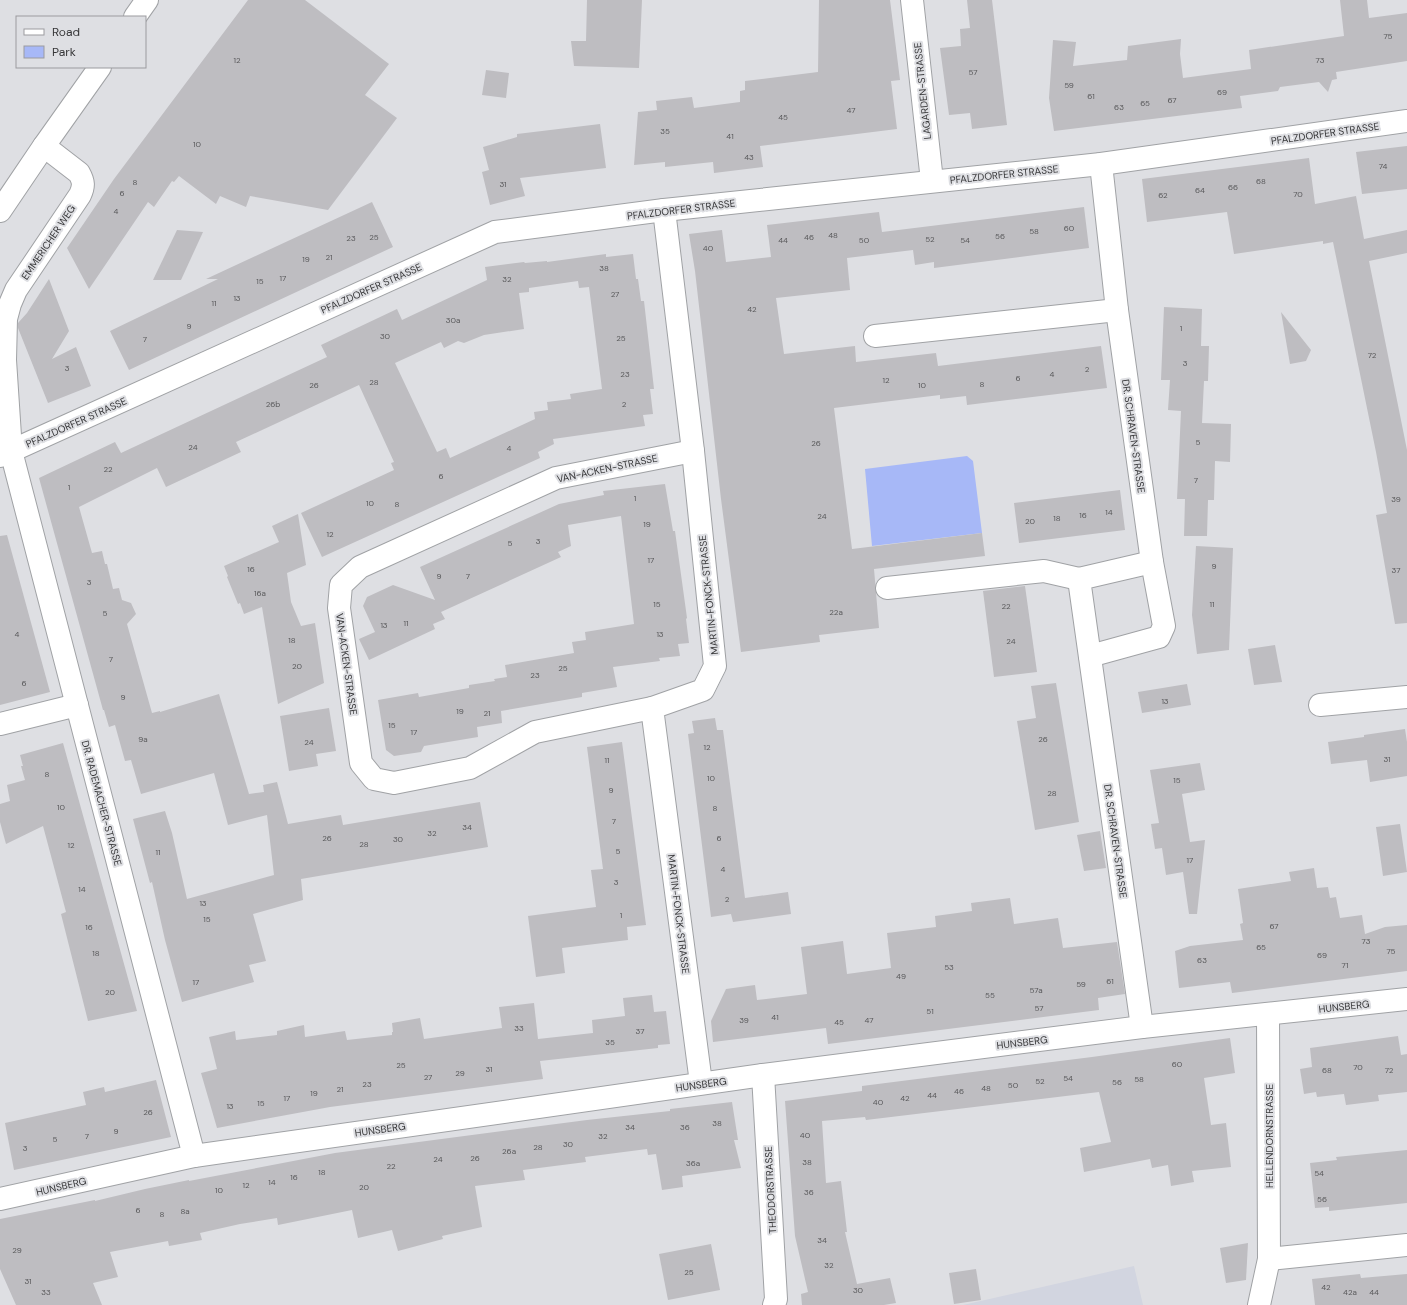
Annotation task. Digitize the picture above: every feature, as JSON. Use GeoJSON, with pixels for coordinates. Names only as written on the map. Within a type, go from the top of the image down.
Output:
{"type":"FeatureCollection","features":[{"type":"Feature","properties":{"kind":"street"},"geometry":{"type":"LineString","coordinates":[[136,16],[147,0]]}},
{"type":"Feature","properties":{"kind":"street","name":"LAGARDEN-STRASSE"},"geometry":{"type":"LineString","coordinates":[[912,0],[932,182]]}},
{"type":"Feature","properties":{"kind":"street"},"geometry":{"type":"LineString","coordinates":[[0,211],[99,68]]}},
{"type":"Feature","properties":{"kind":"street","name":"PFALZDORFER STRASSE"},"geometry":{"type":"LineString","coordinates":[[6,453],[495,232],[664,210],[1100,164],[1407,121]]}},
{"type":"Feature","properties":{"kind":"street","name":"EMMERICHER WEG"},"geometry":{"type":"LineString","coordinates":[[6,453],[6,319],[10,304],[16,290],[80,195],[83,187],[83,180],[79,173],[44,146]]}},
{"type":"Feature","properties":{"kind":"street","name":"DR. SCHRAVEN-STRASSE"},"geometry":{"type":"LineString","coordinates":[[1090,656],[1159,637],[1164,626],[1152,562],[1117,310],[1100,164]]}},
{"type":"Feature","properties":{"kind":"street","name":"MARTIN-FONCK-STRASSE"},"geometry":{"type":"LineString","coordinates":[[664,210],[693,451],[715,666],[703,690],[652,708],[702,1084]]}},
{"type":"Feature","properties":{"kind":"street"},"geometry":{"type":"LineString","coordinates":[[875,336],[1117,310]]}},
{"type":"Feature","properties":{"kind":"street","name":"VAN-ACKEN-STRASSE"},"geometry":{"type":"LineString","coordinates":[[652,708],[535,732],[470,768],[394,783],[374,779],[361,763],[338,608],[341,586],[360,567],[556,478],[693,451]]}},
{"type":"Feature","properties":{"kind":"street","name":"DR. RADEMACHER-STRASSE"},"geometry":{"type":"LineString","coordinates":[[6,453],[77,705],[194,1156]]}},
{"type":"Feature","properties":{"kind":"street"},"geometry":{"type":"LineString","coordinates":[[887,588],[1044,571],[1079,579],[1152,562]]}},
{"type":"Feature","properties":{"kind":"street","name":"DR. SCHRAVEN-STRASSE"},"geometry":{"type":"LineString","coordinates":[[1079,579],[1142,1027]]}},
{"type":"Feature","properties":{"kind":"street"},"geometry":{"type":"LineString","coordinates":[[1320,705],[1407,697]]}},
{"type":"Feature","properties":{"kind":"street"},"geometry":{"type":"LineString","coordinates":[[0,724],[77,705]]}},
{"type":"Feature","properties":{"kind":"street","name":"HUNSBERG"},"geometry":{"type":"LineString","coordinates":[[0,1200],[194,1156],[763,1075],[1142,1027],[1407,999]]}},
{"type":"Feature","properties":{"kind":"street","name":"HELLENDORNSTRASSE"},"geometry":{"type":"LineString","coordinates":[[1259,1305],[1269,1259],[1268,1014]]}},
{"type":"Feature","properties":{"kind":"street","name":"THEODORSTRASSE"},"geometry":{"type":"LineString","coordinates":[[763,1075],[776,1299],[774,1305]]}},
{"type":"Feature","properties":{"kind":"street"},"geometry":{"type":"LineString","coordinates":[[1269,1259],[1407,1245]]}},
{"type":"Feature","properties":{"kind":"shaded area"},"geometry":{"type":"Polygon","coordinates":[[[1134,1266],[1143,1305],[963,1305],[1134,1266]]]}},
{"type":"Feature","properties":{"kind":"green space"},"geometry":{"type":"Polygon","coordinates":[[[967,456],[973,461],[982,533],[872,546],[865,469],[967,456]]]}},
{"type":"Feature","properties":{"kind":"building"},"geometry":{"type":"Polygon","coordinates":[[[248,0],[305,0],[389,64],[365,95],[397,118],[328,210],[250,196],[246,207],[220,196],[216,204],[179,176],[174,182],[172,181],[154,207],[148,202],[89,289],[67,248],[114,179],[248,0]]]}},
{"type":"Feature","properties":{"kind":"building"},"geometry":{"type":"Polygon","coordinates":[[[587,0],[642,0],[639,68],[574,66],[571,41],[586,41],[587,0]]]}},
{"type":"Feature","properties":{"kind":"building"},"geometry":{"type":"Polygon","coordinates":[[[819,0],[890,0],[900,80],[891,81],[897,129],[760,146],[763,167],[714,173],[713,162],[665,167],[665,162],[634,165],[638,112],[657,110],[656,101],[692,97],[694,108],[740,102],[740,91],[745,90],[745,81],[818,72],[819,0]]]}},
{"type":"Feature","properties":{"kind":"building"},"geometry":{"type":"Polygon","coordinates":[[[967,0],[992,0],[1007,125],[972,129],[970,113],[949,115],[940,48],[961,46],[960,29],[970,28],[967,0]]]}},
{"type":"Feature","properties":{"kind":"building"},"geometry":{"type":"Polygon","coordinates":[[[1340,0],[1367,0],[1369,18],[1407,13],[1407,61],[1336,72],[1337,79],[1332,80],[1328,92],[1319,82],[1280,87],[1278,91],[1240,96],[1242,108],[1054,131],[1049,98],[1053,40],[1076,42],[1073,66],[1127,60],[1128,46],[1181,39],[1180,54],[1183,78],[1251,69],[1249,50],[1344,36],[1340,0]]]}},
{"type":"Feature","properties":{"kind":"building"},"geometry":{"type":"Polygon","coordinates":[[[486,70],[509,73],[506,98],[482,95],[486,70]]]}},
{"type":"Feature","properties":{"kind":"building"},"geometry":{"type":"Polygon","coordinates":[[[600,124],[606,168],[520,178],[525,196],[490,205],[482,172],[489,170],[483,147],[517,137],[517,134],[600,124]]]}},
{"type":"Feature","properties":{"kind":"building"},"geometry":{"type":"Polygon","coordinates":[[[1407,146],[1407,189],[1362,194],[1356,152],[1407,146]]]}},
{"type":"Feature","properties":{"kind":"building"},"geometry":{"type":"Polygon","coordinates":[[[1309,158],[1315,204],[1356,196],[1364,239],[1407,230],[1407,253],[1369,261],[1407,450],[1407,623],[1395,624],[1376,515],[1387,513],[1333,242],[1323,244],[1323,241],[1234,254],[1227,212],[1147,222],[1142,179],[1309,158]]]}},
{"type":"Feature","properties":{"kind":"building"},"geometry":{"type":"Polygon","coordinates":[[[372,202],[393,247],[129,370],[110,331],[218,279],[206,279],[372,202]]]}},
{"type":"Feature","properties":{"kind":"building"},"geometry":{"type":"Polygon","coordinates":[[[1084,207],[1089,248],[934,268],[934,262],[915,265],[913,250],[847,258],[850,290],[776,298],[784,354],[855,346],[856,362],[936,353],[938,366],[1101,346],[1107,388],[967,405],[966,396],[940,399],[940,395],[834,408],[852,549],[982,533],[985,556],[874,569],[879,628],[819,635],[820,642],[741,652],[721,499],[695,271],[689,234],[722,230],[726,262],[771,257],[767,225],[879,212],[882,232],[1084,207]]]}},
{"type":"Feature","properties":{"kind":"building"},"geometry":{"type":"Polygon","coordinates":[[[177,230],[203,232],[181,280],[153,280],[177,230]]]}},
{"type":"Feature","properties":{"kind":"building"},"geometry":{"type":"Polygon","coordinates":[[[606,254],[606,257],[633,254],[636,279],[638,279],[641,301],[644,301],[654,389],[650,389],[653,414],[643,415],[645,426],[553,439],[554,444],[538,452],[540,458],[322,557],[301,513],[394,470],[391,463],[394,462],[359,385],[236,442],[241,452],[166,487],[157,468],[79,507],[92,553],[102,551],[113,589],[119,588],[122,600],[131,603],[136,614],[127,624],[152,713],[160,712],[219,694],[249,794],[264,792],[263,785],[277,782],[288,824],[341,815],[343,825],[480,802],[488,847],[301,879],[303,900],[253,914],[266,961],[249,965],[254,982],[182,1002],[165,940],[152,882],[150,883],[133,819],[165,811],[172,833],[187,899],[274,875],[267,815],[228,825],[214,773],[141,794],[131,760],[125,761],[115,725],[109,727],[103,710],[39,478],[115,442],[121,453],[327,357],[321,345],[397,309],[402,320],[487,280],[485,267],[524,262],[547,262],[606,254]],[[578,281],[529,288],[529,292],[519,293],[524,329],[484,335],[464,343],[458,341],[444,348],[441,342],[395,363],[437,452],[446,448],[450,458],[535,419],[534,412],[548,410],[547,402],[571,399],[570,394],[602,389],[589,287],[579,288],[578,281]]]}},
{"type":"Feature","properties":{"kind":"building"},"geometry":{"type":"Polygon","coordinates":[[[49,279],[69,331],[52,359],[76,347],[91,386],[48,403],[18,328],[18,323],[27,313],[49,279]]]}},
{"type":"Feature","properties":{"kind":"building"},"geometry":{"type":"Polygon","coordinates":[[[1164,307],[1202,309],[1201,346],[1209,346],[1208,381],[1204,381],[1202,423],[1231,424],[1230,462],[1215,461],[1214,500],[1208,500],[1207,536],[1184,536],[1185,499],[1177,499],[1181,411],[1168,410],[1170,380],[1161,380],[1164,307]]]}},
{"type":"Feature","properties":{"kind":"building"},"geometry":{"type":"Polygon","coordinates":[[[1281,312],[1311,350],[1306,361],[1290,364],[1281,312]]]}},
{"type":"Feature","properties":{"kind":"building"},"geometry":{"type":"Polygon","coordinates":[[[665,484],[673,531],[675,531],[687,618],[689,643],[678,644],[680,656],[659,658],[660,661],[613,667],[617,687],[582,693],[582,697],[501,711],[502,723],[477,727],[478,737],[424,746],[421,752],[394,756],[386,750],[378,700],[418,693],[419,697],[469,688],[469,685],[495,681],[494,679],[507,677],[505,665],[574,653],[572,642],[586,640],[585,632],[634,624],[621,516],[568,525],[571,546],[558,552],[561,557],[441,612],[445,619],[433,624],[435,629],[369,660],[359,639],[375,632],[363,606],[367,597],[393,585],[435,600],[420,567],[559,504],[604,495],[603,491],[665,484]]]}},
{"type":"Feature","properties":{"kind":"building"},"geometry":{"type":"Polygon","coordinates":[[[1120,490],[1125,530],[1019,543],[1014,503],[1120,490]]]}},
{"type":"Feature","properties":{"kind":"building"},"geometry":{"type":"Polygon","coordinates":[[[298,514],[306,565],[287,573],[291,602],[301,626],[315,623],[324,683],[278,704],[262,607],[244,614],[240,603],[238,604],[224,566],[279,542],[272,526],[298,514]]]}},
{"type":"Feature","properties":{"kind":"building"},"geometry":{"type":"Polygon","coordinates":[[[7,535],[50,692],[0,705],[0,536],[7,535]]]}},
{"type":"Feature","properties":{"kind":"building"},"geometry":{"type":"Polygon","coordinates":[[[1196,546],[1233,548],[1229,650],[1197,654],[1192,615],[1196,546]]]}},
{"type":"Feature","properties":{"kind":"building"},"geometry":{"type":"Polygon","coordinates":[[[1025,586],[1037,672],[994,677],[983,591],[1025,586]]]}},
{"type":"Feature","properties":{"kind":"building"},"geometry":{"type":"Polygon","coordinates":[[[1275,645],[1282,682],[1254,685],[1248,649],[1275,645]]]}},
{"type":"Feature","properties":{"kind":"building"},"geometry":{"type":"Polygon","coordinates":[[[1056,683],[1079,822],[1035,830],[1017,721],[1036,718],[1031,686],[1056,683]]]}},
{"type":"Feature","properties":{"kind":"building"},"geometry":{"type":"Polygon","coordinates":[[[1187,684],[1191,705],[1142,713],[1138,692],[1187,684]]]}},
{"type":"Feature","properties":{"kind":"building"},"geometry":{"type":"Polygon","coordinates":[[[329,708],[336,751],[316,754],[318,766],[289,771],[280,716],[329,708]]]}},
{"type":"Feature","properties":{"kind":"building"},"geometry":{"type":"Polygon","coordinates":[[[715,718],[717,730],[723,730],[745,898],[788,892],[791,914],[733,922],[731,914],[711,917],[688,734],[694,733],[692,721],[715,718]]]}},
{"type":"Feature","properties":{"kind":"building"},"geometry":{"type":"Polygon","coordinates":[[[1405,729],[1407,742],[1407,776],[1370,782],[1367,760],[1331,764],[1328,742],[1405,729]]]}},
{"type":"Feature","properties":{"kind":"building"},"geometry":{"type":"Polygon","coordinates":[[[622,742],[646,925],[627,927],[628,940],[562,948],[565,973],[536,977],[528,916],[596,907],[591,870],[603,869],[587,747],[622,742]]]}},
{"type":"Feature","properties":{"kind":"building"},"geometry":{"type":"Polygon","coordinates":[[[63,743],[137,1011],[88,1021],[61,914],[66,912],[43,826],[6,844],[0,822],[0,804],[10,801],[7,785],[25,780],[20,755],[63,743]]]}},
{"type":"Feature","properties":{"kind":"building"},"geometry":{"type":"Polygon","coordinates":[[[1200,763],[1205,790],[1182,794],[1190,842],[1205,840],[1197,914],[1189,914],[1183,872],[1166,875],[1162,848],[1155,849],[1151,824],[1159,823],[1150,770],[1200,763]]]}},
{"type":"Feature","properties":{"kind":"building"},"geometry":{"type":"Polygon","coordinates":[[[1400,824],[1407,872],[1383,876],[1376,827],[1400,824]]]}},
{"type":"Feature","properties":{"kind":"building"},"geometry":{"type":"Polygon","coordinates":[[[1100,831],[1106,868],[1084,871],[1077,835],[1100,831]]]}},
{"type":"Feature","properties":{"kind":"building"},"geometry":{"type":"Polygon","coordinates":[[[1314,868],[1317,888],[1328,887],[1330,898],[1336,897],[1340,918],[1362,915],[1365,934],[1385,927],[1407,925],[1407,971],[1232,993],[1230,982],[1179,988],[1175,951],[1190,946],[1243,940],[1240,924],[1243,923],[1238,889],[1291,881],[1289,872],[1314,868]]]}},
{"type":"Feature","properties":{"kind":"building"},"geometry":{"type":"Polygon","coordinates":[[[1010,898],[1014,924],[1058,918],[1063,948],[1117,942],[1125,994],[1098,998],[1099,1010],[828,1044],[826,1028],[713,1042],[711,1021],[726,989],[755,985],[757,1000],[807,994],[801,947],[843,941],[847,974],[891,968],[887,933],[936,927],[935,916],[972,911],[971,903],[1010,898]]]}},
{"type":"Feature","properties":{"kind":"building"},"geometry":{"type":"Polygon","coordinates":[[[652,995],[654,1012],[666,1011],[670,1044],[658,1045],[658,1048],[540,1061],[543,1079],[330,1107],[217,1128],[201,1073],[217,1069],[209,1037],[235,1031],[236,1040],[277,1035],[277,1031],[304,1025],[305,1037],[345,1031],[347,1040],[392,1035],[392,1023],[420,1018],[424,1039],[502,1028],[499,1007],[534,1003],[538,1039],[593,1033],[592,1020],[625,1016],[623,998],[652,995]]]}},
{"type":"Feature","properties":{"kind":"building"},"geometry":{"type":"Polygon","coordinates":[[[1398,1036],[1401,1055],[1407,1054],[1407,1092],[1378,1095],[1379,1101],[1346,1105],[1344,1094],[1317,1097],[1316,1092],[1304,1094],[1300,1069],[1312,1067],[1310,1048],[1398,1036]]]}},
{"type":"Feature","properties":{"kind":"building"},"geometry":{"type":"Polygon","coordinates":[[[1230,1038],[1235,1073],[1204,1078],[1211,1125],[1226,1123],[1231,1167],[1192,1171],[1194,1182],[1171,1186],[1168,1165],[1152,1168],[1150,1159],[1084,1172],[1080,1148],[1111,1142],[1099,1092],[866,1120],[865,1117],[822,1121],[826,1183],[841,1181],[847,1232],[845,1232],[857,1284],[890,1278],[896,1303],[884,1305],[802,1305],[801,1294],[808,1292],[795,1236],[785,1101],[862,1091],[862,1086],[1230,1038]]]}},
{"type":"Feature","properties":{"kind":"building"},"geometry":{"type":"Polygon","coordinates":[[[156,1080],[171,1137],[14,1170],[5,1123],[86,1105],[83,1092],[104,1087],[105,1092],[156,1080]]]}},
{"type":"Feature","properties":{"kind":"building"},"geometry":{"type":"Polygon","coordinates":[[[732,1102],[738,1140],[734,1140],[741,1168],[682,1176],[683,1187],[662,1190],[656,1154],[648,1155],[647,1149],[585,1157],[586,1162],[523,1170],[525,1180],[475,1186],[482,1227],[442,1236],[443,1239],[398,1251],[392,1230],[358,1238],[352,1210],[278,1225],[277,1218],[240,1224],[200,1233],[202,1240],[169,1246],[168,1241],[110,1252],[118,1277],[93,1283],[102,1305],[16,1305],[0,1269],[0,1219],[95,1201],[189,1180],[335,1153],[732,1102]]]}},
{"type":"Feature","properties":{"kind":"building"},"geometry":{"type":"Polygon","coordinates":[[[1407,1150],[1407,1203],[1329,1211],[1329,1207],[1315,1208],[1310,1163],[1337,1160],[1336,1157],[1407,1150]]]}},
{"type":"Feature","properties":{"kind":"building"},"geometry":{"type":"Polygon","coordinates":[[[1248,1243],[1246,1280],[1226,1283],[1220,1248],[1248,1243]]]}},
{"type":"Feature","properties":{"kind":"building"},"geometry":{"type":"Polygon","coordinates":[[[711,1244],[720,1290],[668,1300],[659,1254],[711,1244]]]}},
{"type":"Feature","properties":{"kind":"building"},"geometry":{"type":"Polygon","coordinates":[[[976,1269],[981,1300],[954,1304],[949,1273],[976,1269]]]}},
{"type":"Feature","properties":{"kind":"building"},"geometry":{"type":"Polygon","coordinates":[[[1360,1274],[1361,1278],[1407,1274],[1407,1305],[1315,1305],[1312,1279],[1360,1274]]]}}]}
